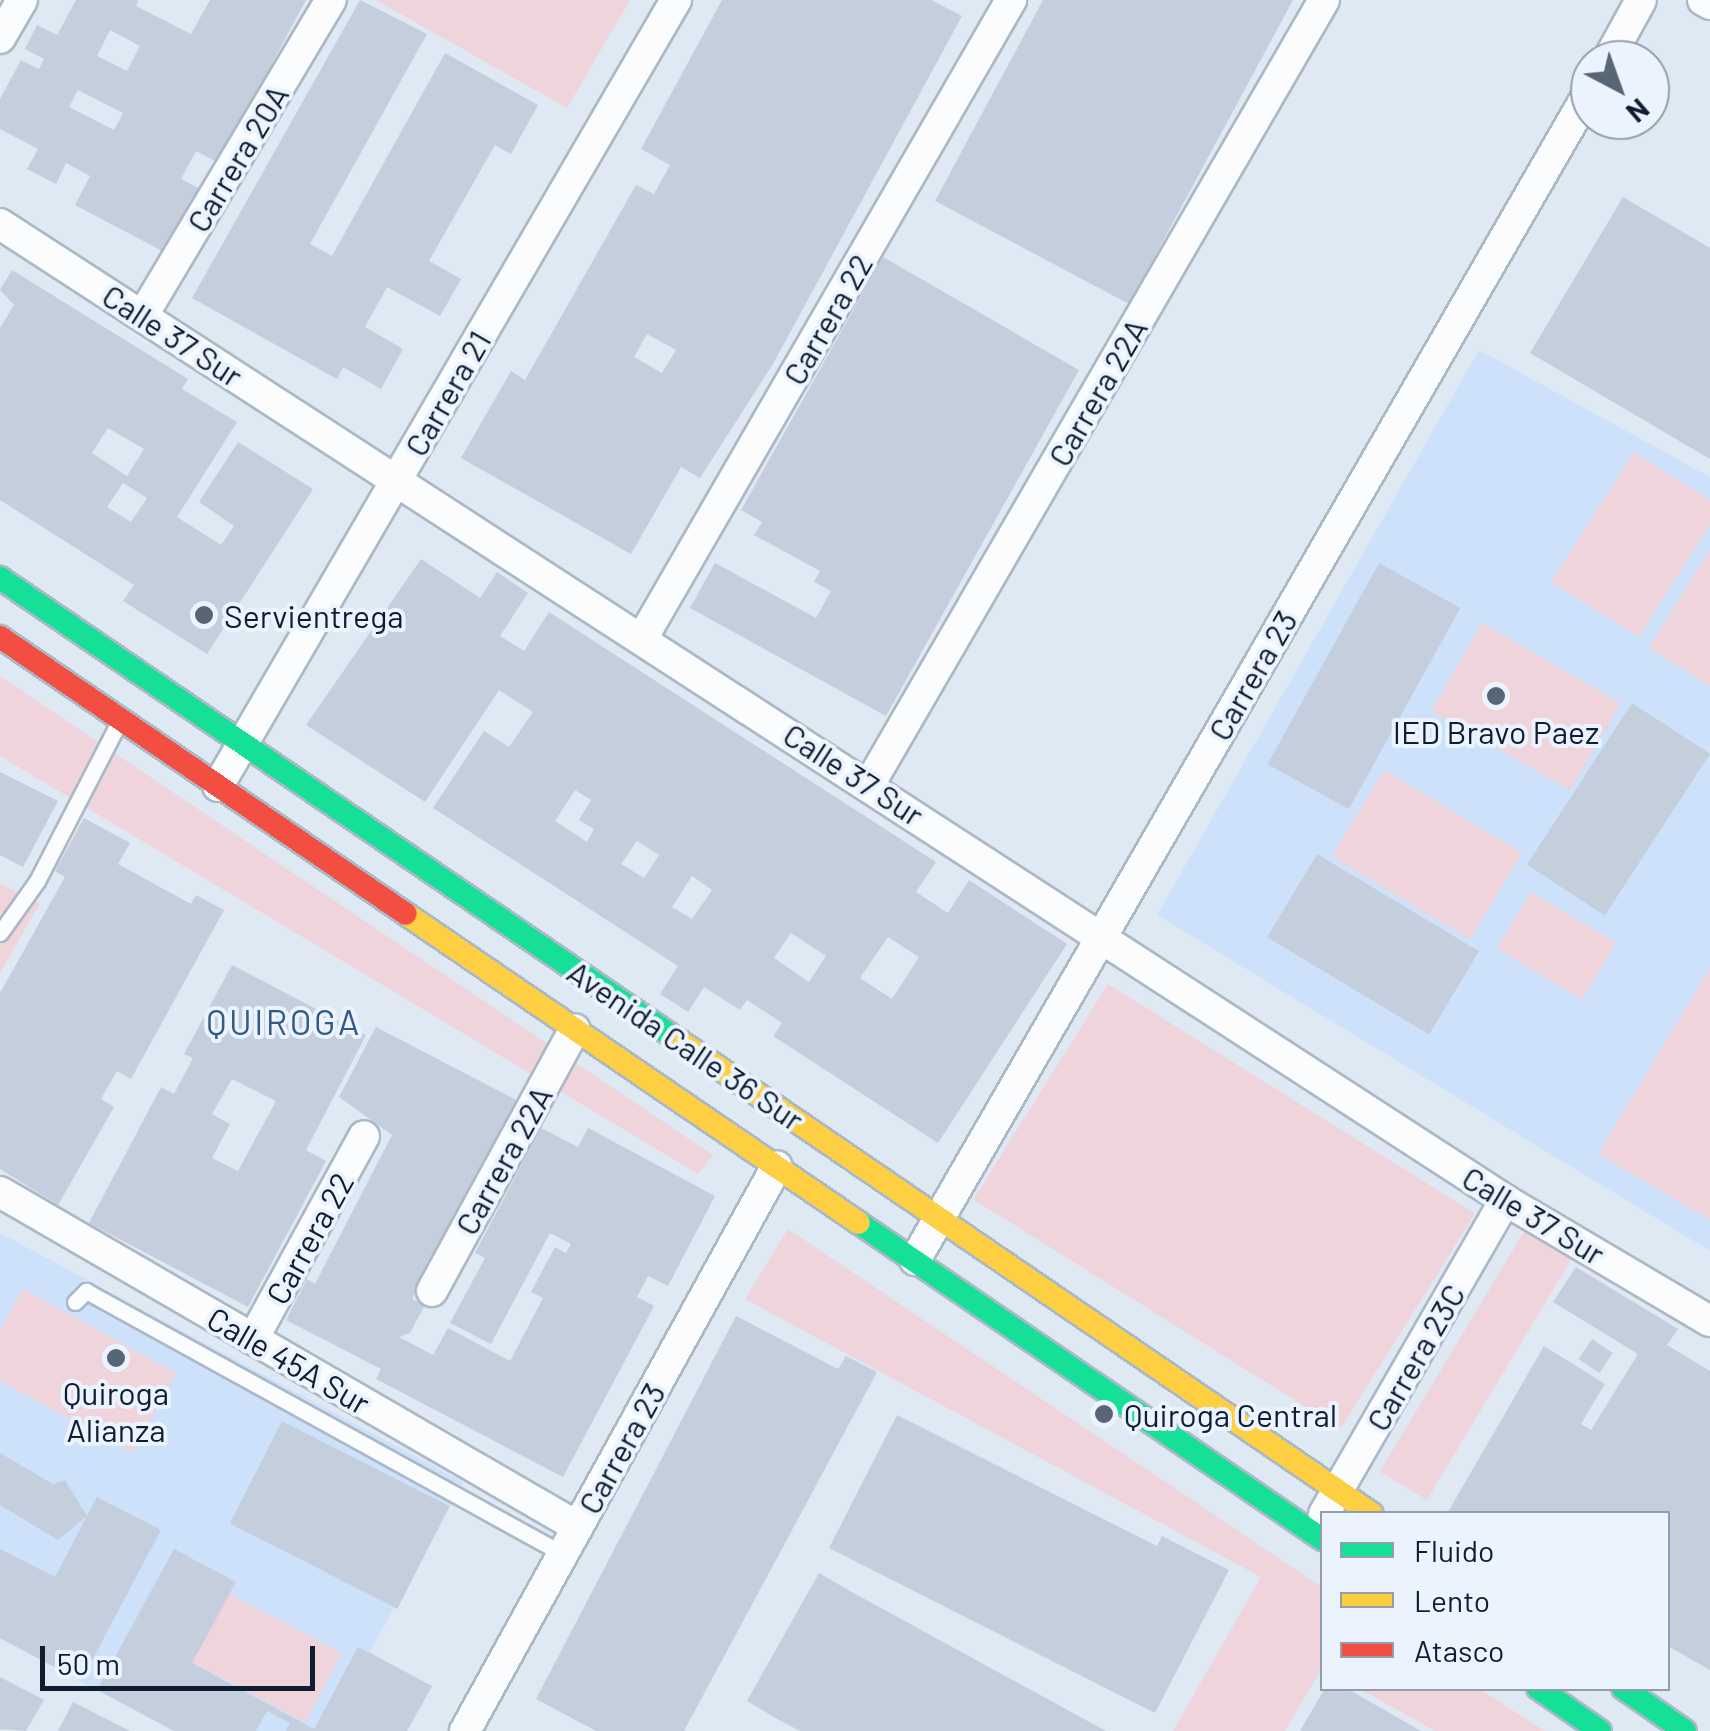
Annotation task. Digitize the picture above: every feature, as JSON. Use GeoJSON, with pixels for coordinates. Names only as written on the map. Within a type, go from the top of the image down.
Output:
{"type":"FeatureCollection","features":[{"type":"Feature","properties":{"kind":"main road","name":"Avenida Calle 36 Sur"},"geometry":{"type":"LineString","coordinates":[[0,578],[940,1217],[1320,1515]]}},
{"type":"Feature","properties":{"kind":"main road","name":"Avenida Calle 36 Sur"},"geometry":{"type":"LineString","coordinates":[[0,637],[122,716],[218,786],[915,1260],[1320,1515]]}},
{"type":"Feature","properties":{"kind":"main road"},"geometry":{"type":"LineString","coordinates":[[1542,1691],[1600,1731]]}},
{"type":"Feature","properties":{"kind":"main road"},"geometry":{"type":"LineString","coordinates":[[1627,1691],[1684,1731]]}},
{"type":"Feature","properties":{"kind":"street"},"geometry":{"type":"LineString","coordinates":[[0,38],[22,0]]}},
{"type":"Feature","properties":{"kind":"street","name":"Carrera 20A"},"geometry":{"type":"LineString","coordinates":[[143,316],[330,0]]}},
{"type":"Feature","properties":{"kind":"street","name":"Carrera 21"},"geometry":{"type":"LineString","coordinates":[[218,786],[676,0]]}},
{"type":"Feature","properties":{"kind":"street","name":"Carrera 22"},"geometry":{"type":"LineString","coordinates":[[643,637],[1011,0]]}},
{"type":"Feature","properties":{"kind":"street","name":"Carrera 22A"},"geometry":{"type":"LineString","coordinates":[[870,784],[1324,0]]}},
{"type":"Feature","properties":{"kind":"street"},"geometry":{"type":"LineString","coordinates":[[1619,40],[1641,0]]}},
{"type":"Feature","properties":{"kind":"street"},"geometry":{"type":"LineString","coordinates":[[1703,0],[1710,4]]}},
{"type":"Feature","properties":{"kind":"street","name":"Carrera 23"},"geometry":{"type":"LineString","coordinates":[[915,1260],[1570,126]]}},
{"type":"Feature","properties":{"kind":"street","name":"Calle 37 Sur"},"geometry":{"type":"LineString","coordinates":[[0,224],[870,784],[1504,1200],[1710,1321]]}},
{"type":"Feature","properties":{"kind":"street","name":"Carrera 22A"},"geometry":{"type":"LineString","coordinates":[[432,1290],[575,1029]]}},
{"type":"Feature","properties":{"kind":"street","name":"Carrera 22"},"geometry":{"type":"LineString","coordinates":[[253,1339],[364,1136]]}},
{"type":"Feature","properties":{"kind":"street","name":"Carrera 23"},"geometry":{"type":"LineString","coordinates":[[465,1731],[777,1166]]}},
{"type":"Feature","properties":{"kind":"street","name":"Calle 45A Sur"},"geometry":{"type":"LineString","coordinates":[[0,1192],[578,1527]]}},
{"type":"Feature","properties":{"kind":"street","name":"Carrera 23C"},"geometry":{"type":"LineString","coordinates":[[1328,1511],[1504,1200]]}},
{"type":"Feature","properties":{"kind":"lane"},"geometry":{"type":"LineString","coordinates":[[0,933],[37,881],[122,716]]}},
{"type":"Feature","properties":{"kind":"lane"},"geometry":{"type":"LineString","coordinates":[[75,1302],[86,1291],[563,1554]]}},
{"type":"Feature","properties":{"kind":"shaded area"},"geometry":{"type":"Polygon","coordinates":[[[376,0],[630,0],[567,108],[376,0]]]}},
{"type":"Feature","properties":{"kind":"shaded area","name":"IED Bravo Paez"},"geometry":{"type":"Polygon","coordinates":[[[1479,350],[1710,477],[1710,1251],[1157,915],[1479,350]]]}},
{"type":"Feature","properties":{"kind":"shaded area"},"geometry":{"type":"Polygon","coordinates":[[[1634,452],[1710,500],[1710,524],[1639,637],[1551,582],[1634,452]]]}},
{"type":"Feature","properties":{"kind":"shaded area"},"geometry":{"type":"Polygon","coordinates":[[[1710,550],[1710,686],[1649,648],[1710,550]]]}},
{"type":"Feature","properties":{"kind":"shaded area"},"geometry":{"type":"Polygon","coordinates":[[[1482,623],[1621,703],[1570,790],[1432,710],[1482,623]]]}},
{"type":"Feature","properties":{"kind":"shaded area"},"geometry":{"type":"Polygon","coordinates":[[[0,676],[713,1155],[698,1174],[0,756],[0,676]]]}},
{"type":"Feature","properties":{"kind":"shaded area"},"geometry":{"type":"Polygon","coordinates":[[[1384,770],[1522,853],[1470,939],[1332,857],[1384,770]]]}},
{"type":"Feature","properties":{"kind":"shaded area"},"geometry":{"type":"Polygon","coordinates":[[[0,884],[40,903],[0,973],[0,884]]]}},
{"type":"Feature","properties":{"kind":"shaded area"},"geometry":{"type":"Polygon","coordinates":[[[1531,892],[1616,943],[1582,1000],[1497,949],[1531,892]]]}},
{"type":"Feature","properties":{"kind":"shaded area"},"geometry":{"type":"Polygon","coordinates":[[[1710,968],[1710,1220],[1598,1154],[1710,968]]]}},
{"type":"Feature","properties":{"kind":"shaded area"},"geometry":{"type":"Polygon","coordinates":[[[1108,984],[1475,1213],[1341,1429],[973,1199],[1108,984]]]}},
{"type":"Feature","properties":{"kind":"shaded area"},"geometry":{"type":"Polygon","coordinates":[[[788,1229],[1320,1586],[1320,1671],[1285,1731],[1173,1731],[1261,1577],[745,1299],[788,1229]]]}},
{"type":"Feature","properties":{"kind":"shaded area"},"geometry":{"type":"Polygon","coordinates":[[[1525,1230],[1572,1258],[1427,1500],[1380,1472],[1525,1230]]]}},
{"type":"Feature","properties":{"kind":"shaded area","name":"Quiroga Alianza"},"geometry":{"type":"Polygon","coordinates":[[[0,1233],[463,1482],[370,1652],[432,1686],[407,1731],[174,1731],[0,1638],[0,1233]]]}},
{"type":"Feature","properties":{"kind":"shaded area"},"geometry":{"type":"Polygon","coordinates":[[[23,1289],[176,1373],[133,1453],[0,1381],[0,1331],[23,1289]]]}},
{"type":"Feature","properties":{"kind":"shaded area"},"geometry":{"type":"Polygon","coordinates":[[[228,1593],[342,1654],[305,1722],[191,1662],[228,1593]]]}},
{"type":"Feature","properties":{"kind":"shaded area"},"geometry":{"type":"Polygon","coordinates":[[[1364,1691],[1482,1691],[1545,1731],[1435,1731],[1364,1691]]]}},
{"type":"Feature","properties":{"kind":"building"},"geometry":{"type":"Polygon","coordinates":[[[76,0],[138,0],[136,6],[191,34],[210,0],[306,0],[219,163],[196,151],[181,179],[200,189],[166,253],[75,205],[90,176],[66,163],[56,184],[27,169],[38,149],[0,129],[0,99],[21,60],[39,69],[44,59],[25,49],[37,25],[57,35],[76,0]],[[110,30],[97,56],[127,71],[140,46],[110,30]],[[78,90],[69,107],[114,130],[123,113],[78,90]]]}},
{"type":"Feature","properties":{"kind":"building"},"geometry":{"type":"Polygon","coordinates":[[[360,0],[427,34],[310,244],[332,256],[445,53],[538,105],[511,154],[495,145],[429,261],[461,279],[440,316],[387,287],[365,327],[403,349],[381,389],[343,367],[337,379],[192,298],[360,0]]]}},
{"type":"Feature","properties":{"kind":"building"},"geometry":{"type":"Polygon","coordinates":[[[722,0],[931,0],[962,16],[773,364],[700,478],[681,467],[631,554],[461,458],[511,371],[525,380],[636,185],[654,194],[670,165],[641,149],[722,0]],[[647,334],[634,357],[662,373],[676,350],[647,334]]]}},
{"type":"Feature","properties":{"kind":"building"},"geometry":{"type":"Polygon","coordinates":[[[1043,0],[1293,0],[1129,304],[935,201],[1043,0]]]}},
{"type":"Feature","properties":{"kind":"building"},"geometry":{"type":"Polygon","coordinates":[[[1623,197],[1710,248],[1710,459],[1530,353],[1623,197]]]}},
{"type":"Feature","properties":{"kind":"building"},"geometry":{"type":"Polygon","coordinates":[[[883,257],[1079,370],[886,716],[690,608],[715,563],[816,618],[831,591],[814,582],[820,571],[754,535],[762,522],[741,510],[883,257]]]}},
{"type":"Feature","properties":{"kind":"building"},"geometry":{"type":"Polygon","coordinates":[[[12,270],[188,379],[182,389],[237,422],[177,517],[221,545],[234,526],[199,502],[238,442],[313,489],[207,654],[123,601],[134,585],[0,500],[0,328],[14,305],[0,290],[12,270]],[[108,428],[92,453],[127,476],[144,449],[108,428]],[[123,483],[107,507],[131,522],[147,498],[123,483]]]}},
{"type":"Feature","properties":{"kind":"building"},"geometry":{"type":"Polygon","coordinates":[[[421,559],[480,598],[497,572],[528,593],[500,636],[524,651],[549,612],[936,862],[916,892],[948,913],[969,880],[1067,944],[938,1143],[773,1036],[782,1023],[747,1000],[740,1010],[704,987],[688,1012],[660,994],[678,966],[433,808],[484,731],[509,747],[533,712],[499,690],[425,802],[306,725],[421,559]],[[575,790],[555,821],[587,842],[594,829],[579,820],[591,800],[575,790]],[[637,841],[621,864],[644,878],[659,855],[637,841]],[[692,876],[672,907],[692,919],[712,890],[692,876]],[[791,933],[774,958],[809,982],[826,956],[791,933]],[[888,937],[860,978],[892,999],[919,957],[888,937]]]}},
{"type":"Feature","properties":{"kind":"building"},"geometry":{"type":"Polygon","coordinates":[[[1379,563],[1460,608],[1349,809],[1267,764],[1379,563]]]}},
{"type":"Feature","properties":{"kind":"building"},"geometry":{"type":"Polygon","coordinates":[[[1632,703],[1710,754],[1605,916],[1527,865],[1632,703]]]}},
{"type":"Feature","properties":{"kind":"building"},"geometry":{"type":"Polygon","coordinates":[[[0,772],[58,801],[23,867],[0,855],[0,772]]]}},
{"type":"Feature","properties":{"kind":"building"},"geometry":{"type":"Polygon","coordinates":[[[84,818],[130,843],[118,864],[191,904],[196,895],[224,910],[131,1079],[117,1071],[101,1099],[114,1107],[58,1205],[0,1169],[0,993],[65,877],[55,871],[84,818]]]}},
{"type":"Feature","properties":{"kind":"building"},"geometry":{"type":"Polygon","coordinates":[[[1317,854],[1479,951],[1429,1034],[1267,937],[1317,854]]]}},
{"type":"Feature","properties":{"kind":"building"},"geometry":{"type":"Polygon","coordinates":[[[232,965],[366,1035],[306,1150],[326,1161],[248,1307],[89,1223],[161,1087],[174,1094],[193,1058],[184,1054],[232,965]],[[232,1079],[212,1114],[230,1124],[212,1158],[238,1171],[276,1101],[232,1079]]]}},
{"type":"Feature","properties":{"kind":"building"},"geometry":{"type":"Polygon","coordinates":[[[376,1027],[516,1100],[412,1299],[425,1305],[410,1333],[399,1337],[433,1355],[448,1328],[510,1361],[543,1298],[531,1292],[555,1247],[566,1253],[571,1244],[550,1233],[491,1344],[450,1323],[485,1258],[475,1253],[541,1128],[578,1147],[588,1128],[715,1196],[668,1286],[648,1276],[637,1297],[654,1306],[563,1477],[376,1379],[381,1369],[286,1320],[307,1279],[315,1284],[392,1135],[339,1097],[376,1027]]]}},
{"type":"Feature","properties":{"kind":"building"},"geometry":{"type":"Polygon","coordinates":[[[1576,1267],[1678,1329],[1667,1345],[1710,1371],[1710,1670],[1670,1647],[1670,1511],[1449,1511],[1544,1346],[1605,1384],[1581,1424],[1591,1430],[1638,1354],[1553,1302],[1576,1267]]]}},
{"type":"Feature","properties":{"kind":"building"},"geometry":{"type":"Polygon","coordinates":[[[736,1316],[838,1369],[846,1356],[877,1372],[684,1731],[596,1731],[536,1699],[736,1316]]]}},
{"type":"Feature","properties":{"kind":"building"},"geometry":{"type":"Polygon","coordinates":[[[1592,1339],[1613,1353],[1599,1373],[1579,1359],[1592,1339]]]}},
{"type":"Feature","properties":{"kind":"building"},"geometry":{"type":"Polygon","coordinates":[[[897,1415],[1157,1546],[1162,1536],[1229,1570],[1155,1713],[829,1548],[897,1415]]]}},
{"type":"Feature","properties":{"kind":"building"},"geometry":{"type":"Polygon","coordinates":[[[282,1421],[450,1506],[397,1609],[230,1523],[282,1421]]]}},
{"type":"Feature","properties":{"kind":"building"},"geometry":{"type":"Polygon","coordinates":[[[0,1453],[53,1484],[65,1480],[87,1516],[58,1540],[0,1505],[0,1453]]]}},
{"type":"Feature","properties":{"kind":"building"},"geometry":{"type":"Polygon","coordinates":[[[97,1497],[161,1530],[89,1666],[70,1657],[62,1671],[0,1638],[0,1549],[55,1577],[97,1497]]]}},
{"type":"Feature","properties":{"kind":"building"},"geometry":{"type":"Polygon","coordinates":[[[174,1549],[236,1582],[192,1663],[314,1729],[358,1647],[432,1686],[407,1731],[286,1731],[290,1723],[267,1711],[256,1731],[174,1731],[97,1690],[174,1549]]]}},
{"type":"Feature","properties":{"kind":"building"},"geometry":{"type":"Polygon","coordinates":[[[819,1573],[1106,1731],[800,1731],[779,1720],[747,1701],[819,1573]]]}},
{"type":"Feature","properties":{"kind":"building"},"geometry":{"type":"Polygon","coordinates":[[[0,1677],[44,1700],[26,1731],[0,1729],[0,1677]]]}},
{"type":"Feature","properties":{"kind":"building"},"geometry":{"type":"Polygon","coordinates":[[[1323,1691],[1351,1691],[1421,1731],[1300,1731],[1323,1691]]]}},
{"type":"Feature","properties":{"kind":"building"},"geometry":{"type":"Polygon","coordinates":[[[73,1702],[130,1731],[58,1731],[73,1702]]]}},
{"type":"Feature","properties":{"kind":"traffic: fast"},"geometry":{"type":"LineString","coordinates":[[0,578],[678,1040]]}},
{"type":"Feature","properties":{"kind":"traffic: fast"},"geometry":{"type":"LineString","coordinates":[[859,1223],[1320,1538]]}},
{"type":"Feature","properties":{"kind":"traffic: fast"},"geometry":{"type":"LineString","coordinates":[[1542,1691],[1600,1731]]}},
{"type":"Feature","properties":{"kind":"traffic: fast"},"geometry":{"type":"LineString","coordinates":[[1627,1691],[1685,1731]]}},
{"type":"Feature","properties":{"kind":"traffic: slow"},"geometry":{"type":"LineString","coordinates":[[406,914],[859,1223]]}},
{"type":"Feature","properties":{"kind":"traffic: slow"},"geometry":{"type":"LineString","coordinates":[[678,1040],[1368,1511]]}},
{"type":"Feature","properties":{"kind":"traffic: jam"},"geometry":{"type":"LineString","coordinates":[[0,637],[406,914]]}},
{"type":"Feature","properties":{"kind":"place","name":"Servientrega"},"geometry":{"type":"Point","coordinates":[204,615]}},
{"type":"Feature","properties":{"kind":"place","name":"IED Bravo Paez"},"geometry":{"type":"Point","coordinates":[1496,696]}},
{"type":"Feature","properties":{"kind":"place","name":"Quiroga Alianza"},"geometry":{"type":"Point","coordinates":[116,1358]}},
{"type":"Feature","properties":{"kind":"place","name":"Quiroga Central"},"geometry":{"type":"Point","coordinates":[1104,1414]}},
{"type":"Feature","properties":{"kind":"district","name":"QUIROGA"},"geometry":{"type":"Point","coordinates":[284,1021]}}]}
